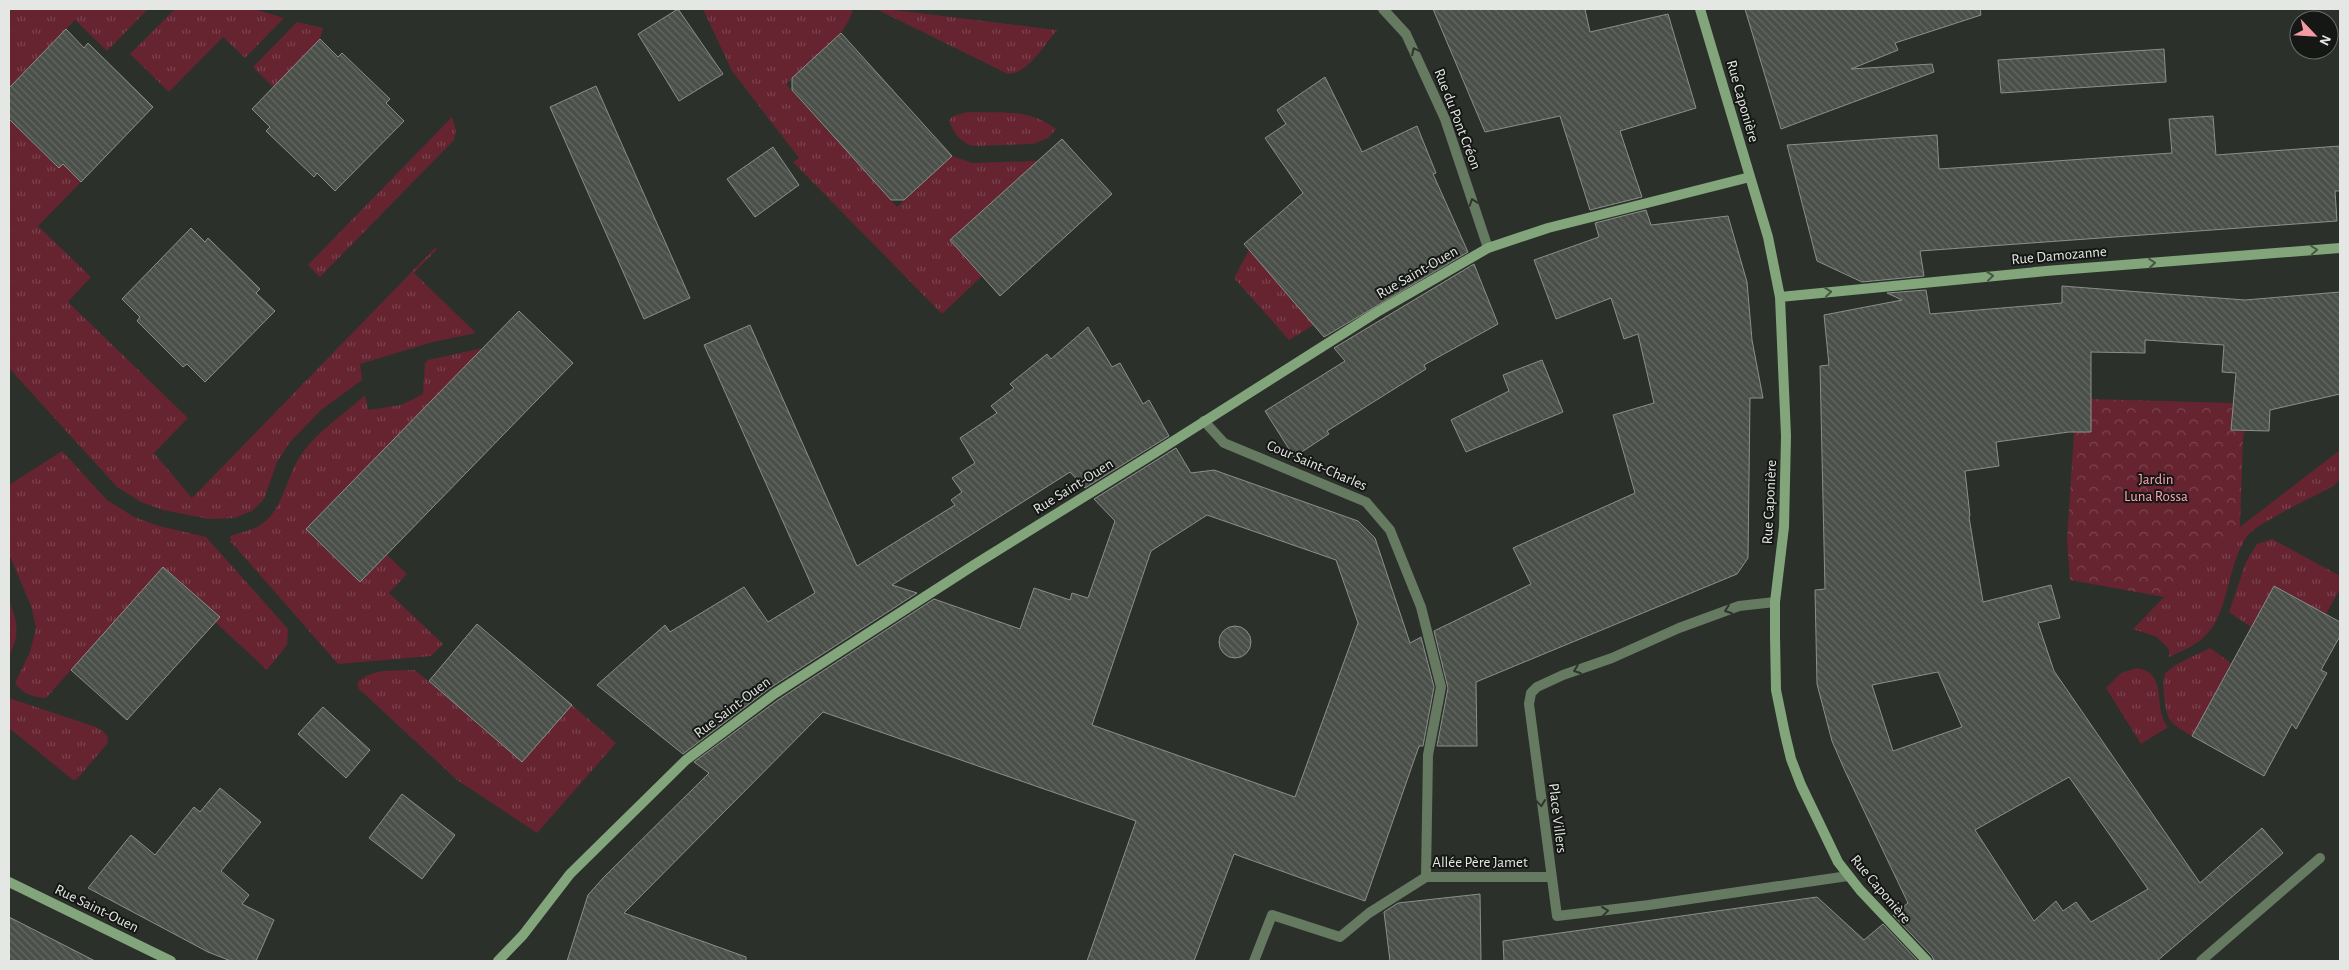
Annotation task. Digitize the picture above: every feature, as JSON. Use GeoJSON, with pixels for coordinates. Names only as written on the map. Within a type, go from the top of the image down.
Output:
{"type":"FeatureCollection","features":[{"type":"Feature","properties":{"kind":"street","name":"Rue du Pont Créon"},"geometry":{"type":"LineString","coordinates":[[1383,9],[1406,34],[1438,102],[1488,248]]}},
{"type":"Feature","properties":{"kind":"street","name":"Rue Caponière"},"geometry":{"type":"LineString","coordinates":[[1700,9],[1768,237],[1780,296],[1786,446],[1784,527],[1775,602],[1776,690],[1791,759],[1838,862],[1848,876],[1927,961]]}},
{"type":"Feature","properties":{"kind":"street","name":"Rue Saint-Ouen"},"geometry":{"type":"LineString","coordinates":[[498,961],[523,935],[574,869],[686,760],[774,694],[974,565],[1377,312],[1488,248],[1548,228],[1750,177]]}},
{"type":"Feature","properties":{"kind":"street","name":"Rue Damozanne"},"geometry":{"type":"LineString","coordinates":[[1780,296],[2046,271],[2340,248]]}},
{"type":"Feature","properties":{"kind":"street","name":"Cour Saint-Charles"},"geometry":{"type":"LineString","coordinates":[[1204,421],[1224,443],[1366,502],[1390,530],[1421,606],[1441,687],[1428,755],[1426,877]]}},
{"type":"Feature","properties":{"kind":"street","name":"Place Villers"},"geometry":{"type":"LineString","coordinates":[[1775,602],[1738,606],[1687,625],[1612,658],[1563,675],[1537,687],[1531,693],[1529,704],[1550,877],[1557,916],[1649,905],[1848,876]]}},
{"type":"Feature","properties":{"kind":"street"},"geometry":{"type":"LineString","coordinates":[[2201,961],[2320,858]]}},
{"type":"Feature","properties":{"kind":"street","name":"Allée Père Jamet"},"geometry":{"type":"LineString","coordinates":[[1254,961],[1272,915],[1340,937],[1369,913],[1426,877],[1550,877]]}},
{"type":"Feature","properties":{"kind":"street","name":"Rue Saint-Ouen"},"geometry":{"type":"LineString","coordinates":[[9,882],[171,961]]}},
{"type":"Feature","properties":{"kind":"green space"},"geometry":{"type":"Polygon","coordinates":[[[9,9],[148,9],[107,51],[75,20],[9,88],[9,9]]]}},
{"type":"Feature","properties":{"kind":"green space"},"geometry":{"type":"Polygon","coordinates":[[[175,9],[254,9],[284,18],[245,58],[223,37],[169,92],[130,54],[175,9]]]}},
{"type":"Feature","properties":{"kind":"green space"},"geometry":{"type":"Polygon","coordinates":[[[703,9],[853,9],[843,30],[835,40],[786,84],[897,207],[952,156],[972,163],[1038,161],[950,240],[982,276],[942,314],[793,162],[799,158],[732,71],[703,9]]]}},
{"type":"Feature","properties":{"kind":"green space"},"geometry":{"type":"Polygon","coordinates":[[[876,9],[1057,30],[1029,64],[1023,69],[1008,74],[876,9]]]}},
{"type":"Feature","properties":{"kind":"green space"},"geometry":{"type":"Polygon","coordinates":[[[297,22],[323,28],[320,39],[273,87],[253,67],[297,22]]]}},
{"type":"Feature","properties":{"kind":"green space"},"geometry":{"type":"Polygon","coordinates":[[[9,111],[81,182],[38,226],[91,277],[68,302],[188,418],[154,453],[192,498],[435,248],[437,249],[414,273],[476,333],[433,342],[360,364],[362,380],[321,410],[290,442],[277,462],[264,499],[252,511],[234,518],[209,519],[163,510],[141,502],[117,487],[9,368],[9,111]]]}},
{"type":"Feature","properties":{"kind":"green space"},"geometry":{"type":"Polygon","coordinates":[[[968,112],[1003,112],[1025,115],[1046,122],[1056,129],[1048,138],[1033,144],[973,146],[968,145],[958,136],[949,120],[953,116],[968,112]]]}},
{"type":"Feature","properties":{"kind":"green space"},"geometry":{"type":"Polygon","coordinates":[[[452,117],[456,131],[454,140],[320,277],[308,265],[452,117]]]}},
{"type":"Feature","properties":{"kind":"green space"},"geometry":{"type":"Polygon","coordinates":[[[1249,250],[1314,325],[1289,340],[1234,278],[1249,250]]]}},
{"type":"Feature","properties":{"kind":"green space"},"geometry":{"type":"Polygon","coordinates":[[[483,348],[306,529],[360,581],[387,555],[407,574],[389,593],[443,644],[431,656],[338,664],[231,542],[230,536],[255,528],[270,517],[281,500],[297,461],[303,452],[325,429],[365,395],[368,410],[401,405],[423,394],[425,363],[428,360],[483,348]]]}},
{"type":"Feature","properties":{"kind":"green space","name":"Jardin Luna Rossa"},"geometry":{"type":"Polygon","coordinates":[[[2091,399],[2233,403],[2231,430],[2245,431],[2243,437],[2240,527],[2164,597],[2070,580],[2067,540],[2074,432],[2091,432],[2091,399]]]}},
{"type":"Feature","properties":{"kind":"green space"},"geometry":{"type":"Polygon","coordinates":[[[2340,450],[2340,479],[2334,486],[2275,517],[2248,535],[2241,546],[2219,615],[2213,626],[2201,640],[2169,657],[2169,649],[2157,637],[2133,629],[2164,597],[2240,527],[2340,450]]]}},
{"type":"Feature","properties":{"kind":"green space"},"geometry":{"type":"Polygon","coordinates":[[[62,451],[107,500],[134,517],[159,526],[206,537],[288,629],[287,645],[267,670],[215,622],[220,617],[163,567],[46,698],[29,694],[18,687],[15,683],[30,652],[36,628],[31,606],[9,554],[9,485],[62,451]]]}},
{"type":"Feature","properties":{"kind":"green space"},"geometry":{"type":"Polygon","coordinates":[[[2272,539],[2340,576],[2340,589],[2326,614],[2274,586],[2251,627],[2229,612],[2246,562],[2257,544],[2272,539]]]}},
{"type":"Feature","properties":{"kind":"green space"},"geometry":{"type":"Polygon","coordinates":[[[9,601],[16,623],[16,635],[13,649],[9,656],[9,601]]]}},
{"type":"Feature","properties":{"kind":"green space"},"geometry":{"type":"Polygon","coordinates":[[[2210,648],[2231,663],[2192,736],[2174,725],[2168,717],[2164,697],[2164,677],[2168,670],[2210,648]]]}},
{"type":"Feature","properties":{"kind":"green space"},"geometry":{"type":"Polygon","coordinates":[[[2137,668],[2147,671],[2157,684],[2163,719],[2168,727],[2141,744],[2106,688],[2121,673],[2137,668]]]}},
{"type":"Feature","properties":{"kind":"green space"},"geometry":{"type":"Polygon","coordinates":[[[415,670],[522,762],[572,705],[616,743],[537,833],[457,780],[359,689],[357,683],[362,678],[376,673],[415,670]]]}},
{"type":"Feature","properties":{"kind":"green space"},"geometry":{"type":"Polygon","coordinates":[[[9,698],[96,727],[108,737],[107,744],[77,779],[73,780],[9,728],[9,698]]]}},
{"type":"Feature","properties":{"kind":"building"},"geometry":{"type":"Polygon","coordinates":[[[678,9],[723,74],[679,101],[638,34],[678,9]]]}},
{"type":"Feature","properties":{"kind":"building"},"geometry":{"type":"Polygon","coordinates":[[[1433,9],[1585,9],[1590,32],[1668,14],[1696,108],[1620,131],[1642,197],[1590,210],[1560,116],[1485,132],[1433,9]]]}},
{"type":"Feature","properties":{"kind":"building"},"geometry":{"type":"Polygon","coordinates":[[[1745,9],[1980,9],[1981,15],[1895,43],[1898,50],[1851,69],[1932,64],[1934,72],[1781,129],[1745,9]]]}},
{"type":"Feature","properties":{"kind":"building"},"geometry":{"type":"Polygon","coordinates":[[[66,29],[84,48],[88,43],[153,107],[81,182],[63,164],[59,168],[9,119],[9,88],[66,29]]]}},
{"type":"Feature","properties":{"kind":"building"},"geometry":{"type":"Polygon","coordinates":[[[841,33],[952,156],[904,200],[891,200],[792,90],[792,78],[841,33]]]}},
{"type":"Feature","properties":{"kind":"building"},"geometry":{"type":"Polygon","coordinates":[[[320,39],[338,57],[342,53],[390,99],[386,103],[404,121],[335,191],[317,173],[314,177],[266,131],[270,127],[252,109],[320,39]]]}},
{"type":"Feature","properties":{"kind":"building"},"geometry":{"type":"Polygon","coordinates":[[[2164,49],[2166,82],[2001,93],[1998,60],[2164,49]]]}},
{"type":"Feature","properties":{"kind":"building"},"geometry":{"type":"Polygon","coordinates":[[[1325,77],[1362,152],[1417,126],[1436,173],[1433,174],[1468,252],[1324,337],[1244,244],[1303,193],[1265,138],[1286,124],[1277,110],[1325,77]]]}},
{"type":"Feature","properties":{"kind":"building"},"geometry":{"type":"Polygon","coordinates":[[[596,86],[690,298],[644,319],[550,107],[596,86]]]}},
{"type":"Feature","properties":{"kind":"building"},"geometry":{"type":"Polygon","coordinates":[[[2213,116],[2216,155],[2340,146],[2340,191],[2335,191],[2337,221],[1920,251],[1924,276],[1862,282],[1817,261],[1787,145],[1937,135],[1939,169],[2172,153],[2169,119],[2213,116]]]}},
{"type":"Feature","properties":{"kind":"building"},"geometry":{"type":"Polygon","coordinates":[[[1062,139],[1112,194],[1000,296],[950,240],[1062,139]]]}},
{"type":"Feature","properties":{"kind":"building"},"geometry":{"type":"Polygon","coordinates":[[[773,147],[799,185],[755,217],[727,179],[773,147]]]}},
{"type":"Feature","properties":{"kind":"building"},"geometry":{"type":"Polygon","coordinates":[[[1646,210],[1651,225],[1728,216],[1747,282],[1752,340],[1763,398],[1750,398],[1748,558],[1737,574],[1476,682],[1477,746],[1437,746],[1448,688],[1434,631],[1531,584],[1513,548],[1635,493],[1613,415],[1654,403],[1638,334],[1624,339],[1611,298],[1556,319],[1534,260],[1599,237],[1595,223],[1646,210]]]}},
{"type":"Feature","properties":{"kind":"building"},"geometry":{"type":"Polygon","coordinates":[[[191,228],[205,242],[208,238],[260,289],[256,293],[275,311],[205,382],[187,364],[183,367],[137,321],[140,317],[122,299],[191,228]]]}},
{"type":"Feature","properties":{"kind":"building"},"geometry":{"type":"Polygon","coordinates":[[[1474,264],[1498,324],[1424,365],[1426,369],[1327,431],[1329,434],[1294,457],[1265,411],[1345,361],[1334,348],[1474,264]]]}},
{"type":"Feature","properties":{"kind":"building"},"geometry":{"type":"Polygon","coordinates":[[[2062,286],[2245,300],[2340,292],[2340,394],[2270,410],[2269,431],[2231,430],[2236,373],[2222,372],[2224,345],[2145,340],[2145,353],[2091,352],[2091,432],[2069,432],[1996,442],[1999,466],[1965,471],[1969,517],[1983,602],[2051,585],[2060,618],[2038,623],[2054,671],[2200,883],[2262,828],[2283,853],[2157,961],[1934,961],[1932,956],[1893,915],[1908,903],[1832,741],[1817,684],[1815,590],[1825,589],[1820,366],[1829,365],[1824,315],[1902,300],[1887,293],[1926,290],[1930,314],[2062,303],[2062,286]],[[1938,672],[1872,685],[1893,751],[1962,727],[1938,672]],[[2069,777],[1975,830],[2034,921],[2056,901],[2063,911],[2076,902],[2091,922],[2148,889],[2069,777]]]}},
{"type":"Feature","properties":{"kind":"building"},"geometry":{"type":"Polygon","coordinates":[[[519,311],[573,363],[360,582],[306,529],[519,311]]]}},
{"type":"Feature","properties":{"kind":"building"},"geometry":{"type":"Polygon","coordinates":[[[750,325],[857,566],[955,505],[951,500],[962,492],[952,478],[975,463],[960,438],[997,413],[991,406],[1014,388],[1010,384],[1047,354],[1051,359],[1088,327],[1112,367],[1120,363],[1143,404],[1149,400],[1169,436],[1085,488],[1070,472],[892,585],[917,593],[770,688],[683,754],[597,685],[665,625],[670,632],[744,587],[768,622],[815,593],[704,345],[750,325]]]}},
{"type":"Feature","properties":{"kind":"building"},"geometry":{"type":"Polygon","coordinates":[[[1542,360],[1563,412],[1466,452],[1451,420],[1509,391],[1503,375],[1542,360]]]}},
{"type":"Feature","properties":{"kind":"building"},"geometry":{"type":"Polygon","coordinates":[[[1176,448],[1191,473],[1214,470],[1358,521],[1375,538],[1410,643],[1421,637],[1434,687],[1423,746],[1419,746],[1365,901],[1234,854],[1194,961],[1087,961],[1136,821],[823,712],[624,913],[746,957],[746,961],[567,961],[588,895],[709,773],[694,762],[778,700],[934,599],[1020,629],[1034,588],[1070,600],[1072,593],[1088,598],[1115,521],[1094,499],[1176,448]],[[1207,515],[1151,551],[1092,725],[1295,797],[1358,623],[1336,560],[1207,515]]]}},
{"type":"Feature","properties":{"kind":"building"},"geometry":{"type":"Polygon","coordinates":[[[163,567],[220,617],[127,720],[71,670],[163,567]]]}},
{"type":"Feature","properties":{"kind":"building"},"geometry":{"type":"Polygon","coordinates":[[[2274,586],[2340,622],[2340,636],[2321,670],[2327,673],[2296,729],[2292,724],[2264,776],[2192,736],[2274,586]]]}},
{"type":"Feature","properties":{"kind":"building"},"geometry":{"type":"Polygon","coordinates":[[[477,624],[572,705],[522,762],[429,681],[477,624]]]}},
{"type":"Feature","properties":{"kind":"building"},"geometry":{"type":"Polygon","coordinates":[[[1235,626],[1241,627],[1246,631],[1250,636],[1250,648],[1246,653],[1241,657],[1235,658],[1229,657],[1224,653],[1220,648],[1219,642],[1220,636],[1224,631],[1229,627],[1235,626]]]}},
{"type":"Feature","properties":{"kind":"building"},"geometry":{"type":"Polygon","coordinates":[[[323,707],[370,750],[346,778],[298,734],[323,707]]]}},
{"type":"Feature","properties":{"kind":"building"},"geometry":{"type":"Polygon","coordinates":[[[220,788],[261,822],[221,871],[249,895],[242,904],[274,920],[256,961],[231,961],[208,952],[88,888],[131,835],[155,855],[194,807],[200,812],[220,788]]]}},
{"type":"Feature","properties":{"kind":"building"},"geometry":{"type":"Polygon","coordinates":[[[402,794],[455,835],[422,879],[369,838],[402,794]]]}},
{"type":"Feature","properties":{"kind":"building"},"geometry":{"type":"Polygon","coordinates":[[[1480,894],[1481,961],[1390,961],[1384,912],[1398,903],[1480,894]]]}},
{"type":"Feature","properties":{"kind":"building"},"geometry":{"type":"Polygon","coordinates":[[[1817,897],[1864,940],[1883,924],[1918,961],[1504,961],[1503,941],[1817,897]]]}},
{"type":"Feature","properties":{"kind":"building"},"geometry":{"type":"Polygon","coordinates":[[[9,917],[95,961],[9,961],[9,917]]]}}]}
